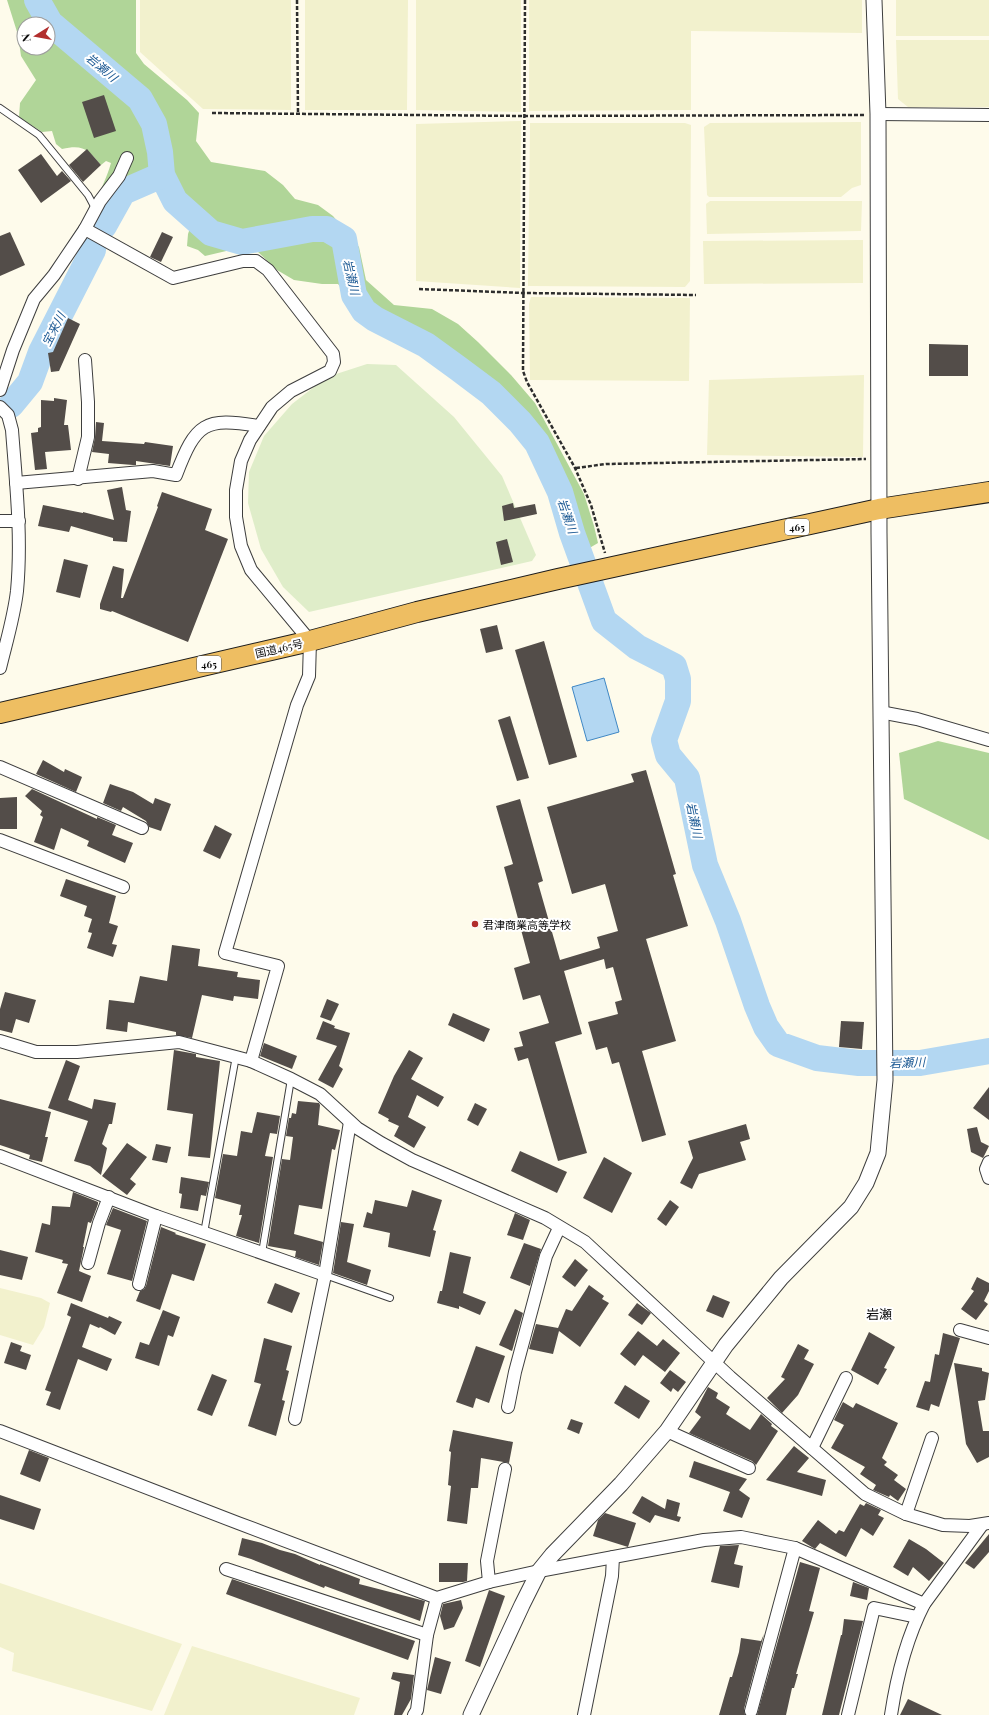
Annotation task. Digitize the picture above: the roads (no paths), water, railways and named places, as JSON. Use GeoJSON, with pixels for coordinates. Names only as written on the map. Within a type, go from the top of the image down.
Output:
{"type":"FeatureCollection","features":[{"type":"Feature","properties":{"kind":"highway","name":"465"},"geometry":{"type":"LineString","coordinates":[[879,508],[989,492]]}},
{"type":"Feature","properties":{"kind":"highway","name":"国道465号"},"geometry":{"type":"LineString","coordinates":[[0,713],[310,641],[417,612],[558,579],[879,508]]}},
{"type":"Feature","properties":{"kind":"street"},"geometry":{"type":"LineString","coordinates":[[472,1715],[539,1571],[552,1555],[621,1484],[667,1431],[726,1345],[781,1278],[851,1207],[866,1184],[878,1153],[885,1080],[885,1033],[880,712],[878,114],[874,0]]}},
{"type":"Feature","properties":{"kind":"street"},"geometry":{"type":"LineString","coordinates":[[878,114],[989,115]]}},
{"type":"Feature","properties":{"kind":"street"},"geometry":{"type":"LineString","coordinates":[[0,390],[13,350],[34,299],[89,231],[100,201],[119,176],[127,158]]}},
{"type":"Feature","properties":{"kind":"street"},"geometry":{"type":"LineString","coordinates":[[89,231],[173,278],[243,261],[256,261],[268,270],[333,354],[334,362],[330,371],[291,391],[272,407],[259,426],[241,461],[236,490],[236,517],[241,546],[252,570],[310,641],[309,676],[297,705],[225,953],[278,966],[250,1061]]}},
{"type":"Feature","properties":{"kind":"street"},"geometry":{"type":"LineString","coordinates":[[78,479],[88,437],[86,360]]}},
{"type":"Feature","properties":{"kind":"street"},"geometry":{"type":"LineString","coordinates":[[0,407],[8,415],[12,430],[19,521],[17,590],[13,617],[0,668]]}},
{"type":"Feature","properties":{"kind":"street"},"geometry":{"type":"LineString","coordinates":[[16,483],[78,479],[153,471],[176,475],[190,442],[199,430],[214,423],[224,422],[259,426]]}},
{"type":"Feature","properties":{"kind":"street"},"geometry":{"type":"LineString","coordinates":[[0,521],[19,521]]}},
{"type":"Feature","properties":{"kind":"street"},"geometry":{"type":"LineString","coordinates":[[880,712],[917,718],[989,740]]}},
{"type":"Feature","properties":{"kind":"street"},"geometry":{"type":"LineString","coordinates":[[0,767],[142,828]]}},
{"type":"Feature","properties":{"kind":"street"},"geometry":{"type":"LineString","coordinates":[[0,840],[123,887]]}},
{"type":"Feature","properties":{"kind":"street"},"geometry":{"type":"LineString","coordinates":[[0,1040],[36,1052],[77,1052],[179,1042],[236,1056],[291,1079],[320,1094],[357,1128],[381,1143],[412,1160],[545,1218],[559,1228],[585,1242],[730,1377],[865,1494],[906,1514],[943,1525],[985,1524]]}},
{"type":"Feature","properties":{"kind":"street"},"geometry":{"type":"LineString","coordinates":[[295,1419],[325,1275],[350,1122]]}},
{"type":"Feature","properties":{"kind":"street"},"geometry":{"type":"LineString","coordinates":[[0,1156],[156,1216],[325,1275]]}},
{"type":"Feature","properties":{"kind":"street"},"geometry":{"type":"LineString","coordinates":[[989,1162],[986,1169],[989,1178]]}},
{"type":"Feature","properties":{"kind":"street"},"geometry":{"type":"LineString","coordinates":[[88,1263],[99,1223],[109,1197]]}},
{"type":"Feature","properties":{"kind":"street"},"geometry":{"type":"LineString","coordinates":[[139,1284],[156,1216]]}},
{"type":"Feature","properties":{"kind":"street"},"geometry":{"type":"LineString","coordinates":[[508,1407],[515,1372],[546,1256],[559,1228]]}},
{"type":"Feature","properties":{"kind":"street"},"geometry":{"type":"LineString","coordinates":[[960,1330],[989,1338]]}},
{"type":"Feature","properties":{"kind":"street"},"geometry":{"type":"LineString","coordinates":[[812,1448],[846,1378]]}},
{"type":"Feature","properties":{"kind":"street"},"geometry":{"type":"LineString","coordinates":[[0,1431],[437,1598],[489,1582],[539,1571],[704,1540],[741,1537],[795,1548],[924,1604]]}},
{"type":"Feature","properties":{"kind":"street"},"geometry":{"type":"LineString","coordinates":[[667,1431],[749,1468]]}},
{"type":"Feature","properties":{"kind":"street"},"geometry":{"type":"LineString","coordinates":[[906,1514],[932,1438]]}},
{"type":"Feature","properties":{"kind":"street"},"geometry":{"type":"LineString","coordinates":[[489,1582],[487,1561],[505,1469]]}},
{"type":"Feature","properties":{"kind":"street"},"geometry":{"type":"LineString","coordinates":[[891,1715],[905,1646],[917,1617],[924,1604],[985,1524]]}},
{"type":"Feature","properties":{"kind":"street"},"geometry":{"type":"LineString","coordinates":[[751,1710],[795,1548]]}},
{"type":"Feature","properties":{"kind":"street"},"geometry":{"type":"LineString","coordinates":[[584,1715],[612,1576],[613,1557]]}},
{"type":"Feature","properties":{"kind":"street"},"geometry":{"type":"LineString","coordinates":[[226,1569],[427,1635]]}},
{"type":"Feature","properties":{"kind":"street"},"geometry":{"type":"LineString","coordinates":[[419,1714],[427,1635],[437,1598]]}},
{"type":"Feature","properties":{"kind":"street"},"geometry":{"type":"LineString","coordinates":[[848,1715],[874,1608],[917,1617]]}},
{"type":"Feature","properties":{"kind":"lane"},"geometry":{"type":"LineString","coordinates":[[0,108],[39,135],[88,195],[96,210]]}},
{"type":"Feature","properties":{"kind":"lane"},"geometry":{"type":"LineString","coordinates":[[204,1233],[236,1056]]}},
{"type":"Feature","properties":{"kind":"lane"},"geometry":{"type":"LineString","coordinates":[[262,1253],[291,1079]]}},
{"type":"Feature","properties":{"kind":"lane"},"geometry":{"type":"LineString","coordinates":[[325,1275],[390,1298]]}},
{"type":"Feature","properties":{"kind":"water"},"geometry":{"type":"Polygon","coordinates":[[[604,678],[619,732],[587,741],[572,687],[604,678]]]}},
{"type":"Feature","properties":{"kind":"waterway","name":"岩瀬川"},"geometry":{"type":"LineString","coordinates":[[37,0],[50,23],[140,99],[154,124],[160,152],[162,175],[175,201],[211,233],[242,242],[312,229],[327,229],[344,239],[354,295],[364,311],[375,319],[426,345],[491,393],[520,422],[537,443],[560,492],[572,533],[604,621],[637,647],[674,666],[678,679],[678,701],[664,740],[668,755],[687,778],[705,865],[728,921],[757,1006],[766,1027],[778,1044],[817,1058],[859,1063],[920,1063],[989,1051]]}},
{"type":"Feature","properties":{"kind":"waterway","name":"宝来川"},"geometry":{"type":"LineString","coordinates":[[104,226],[123,192],[162,175]]}},
{"type":"Feature","properties":{"kind":"waterway","name":"宝来川"},"geometry":{"type":"LineString","coordinates":[[11,405],[30,382],[41,352],[93,250]]}},
{"type":"Feature","properties":{"kind":"place","name":"君津商業高等学校"},"geometry":{"type":"Point","coordinates":[475,924]}},
{"type":"Feature","properties":{"kind":"district","name":"岩瀬"},"geometry":{"type":"Point","coordinates":[879,1313]}}]}
